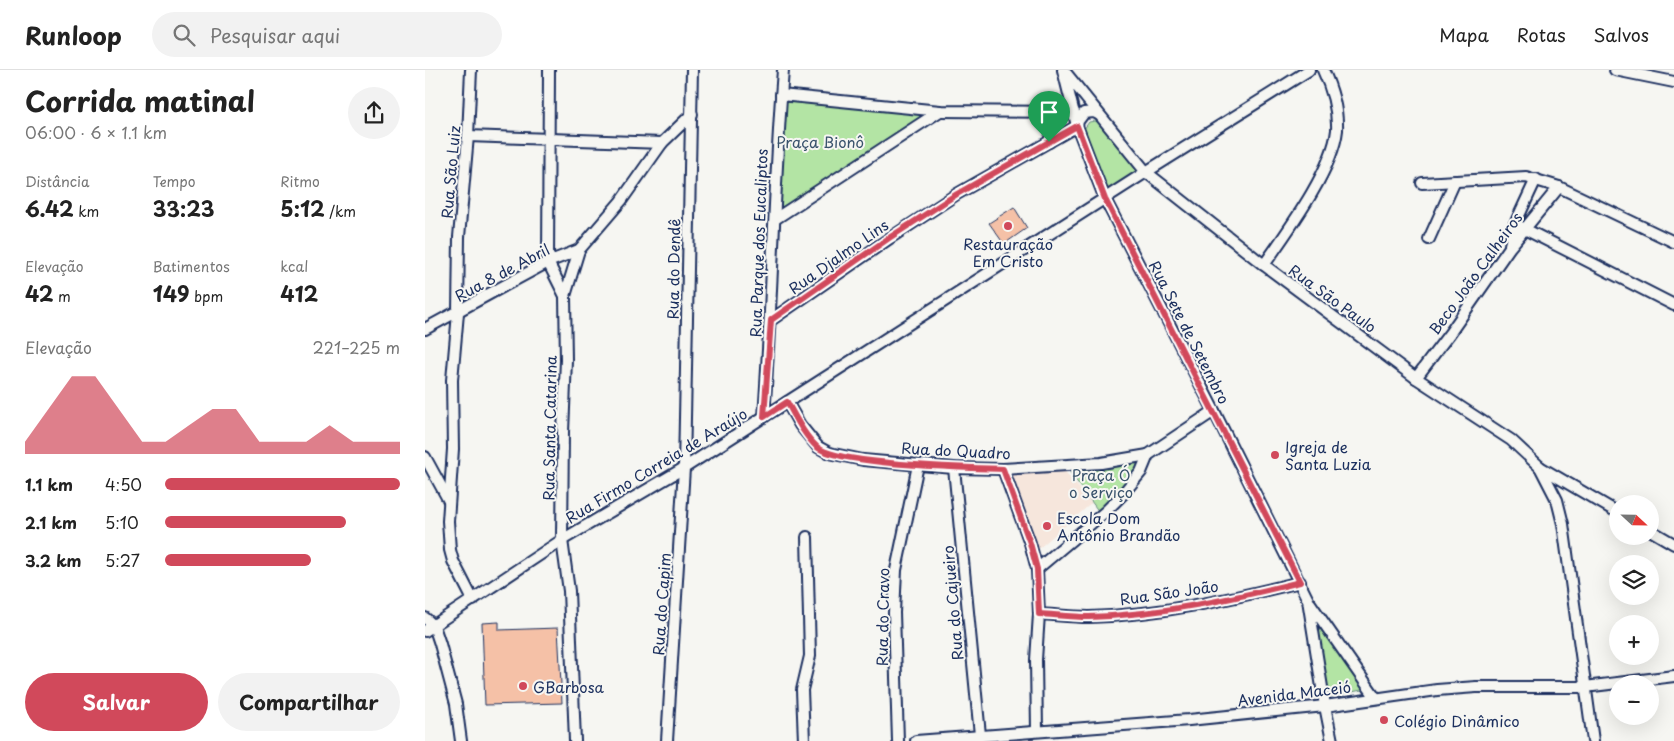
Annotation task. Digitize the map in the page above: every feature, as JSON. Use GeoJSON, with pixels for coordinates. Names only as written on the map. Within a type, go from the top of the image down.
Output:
{"type":"FeatureCollection","features":[{"type":"Feature","properties":{"kind":"street","name":"Rua São Luiz"},"geometry":{"type":"LineString","coordinates":[[471,70],[469,136],[459,237],[458,312],[452,380],[453,449],[448,521],[450,550],[453,561],[473,600]]}},
{"type":"Feature","properties":{"kind":"street","name":"Rua Santa Catarina"},"geometry":{"type":"LineString","coordinates":[[549,70],[548,262],[565,296]]}},
{"type":"Feature","properties":{"kind":"street","name":"Rua do Dendê"},"geometry":{"type":"LineString","coordinates":[[684,468],[692,70]]}},
{"type":"Feature","properties":{"kind":"street","name":"Rua Parque dos Eucaliptos"},"geometry":{"type":"LineString","coordinates":[[764,417],[771,320],[783,70]]}},
{"type":"Feature","properties":{"kind":"street","name":"Rua Sete de Setembro"},"geometry":{"type":"LineString","coordinates":[[1063,70],[1077,126],[1105,199],[1308,600],[1376,698]]}},
{"type":"Feature","properties":{"kind":"street","name":"Rua São Paulo"},"geometry":{"type":"LineString","coordinates":[[1063,70],[1146,172],[1263,266],[1416,378],[1511,440],[1540,467],[1609,507]]}},
{"type":"Feature","properties":{"kind":"street","name":"Rua Firmo Correia de Araújo"},"geometry":{"type":"LineString","coordinates":[[429,628],[562,540],[684,468],[1146,172],[1309,70]]}},
{"type":"Feature","properties":{"kind":"street"},"geometry":{"type":"LineString","coordinates":[[1263,266],[1300,212],[1319,179],[1337,131],[1336,106],[1323,70]]}},
{"type":"Feature","properties":{"kind":"street"},"geometry":{"type":"LineString","coordinates":[[1615,70],[1674,82]]}},
{"type":"Feature","properties":{"kind":"street"},"geometry":{"type":"LineString","coordinates":[[781,95],[940,110],[1074,112]]}},
{"type":"Feature","properties":{"kind":"street"},"geometry":{"type":"LineString","coordinates":[[775,219],[940,110]]}},
{"type":"Feature","properties":{"kind":"street"},"geometry":{"type":"LineString","coordinates":[[1043,112],[1051,121],[1053,130],[1049,142]]}},
{"type":"Feature","properties":{"kind":"street","name":"Rua Djalmo Lins"},"geometry":{"type":"LineString","coordinates":[[771,320],[889,238],[957,194],[1077,126],[1078,120],[1084,113],[1094,112],[1098,114]]}},
{"type":"Feature","properties":{"kind":"street","name":"Rua 8 de Abril"},"geometry":{"type":"LineString","coordinates":[[426,326],[458,312],[548,262],[579,250],[621,200],[662,143],[691,114]]}},
{"type":"Feature","properties":{"kind":"street"},"geometry":{"type":"LineString","coordinates":[[469,136],[662,143]]}},
{"type":"Feature","properties":{"kind":"street"},"geometry":{"type":"LineString","coordinates":[[1422,183],[1526,177],[1536,179],[1559,187],[1674,242]]}},
{"type":"Feature","properties":{"kind":"street"},"geometry":{"type":"LineString","coordinates":[[1510,247],[1515,224],[1536,179]]}},
{"type":"Feature","properties":{"kind":"street"},"geometry":{"type":"LineString","coordinates":[[1429,239],[1455,181]]}},
{"type":"Feature","properties":{"kind":"street","name":"Beco João Calheiros"},"geometry":{"type":"LineString","coordinates":[[1416,378],[1510,247],[1559,187]]}},
{"type":"Feature","properties":{"kind":"street"},"geometry":{"type":"LineString","coordinates":[[1515,224],[1674,305]]}},
{"type":"Feature","properties":{"kind":"street","name":"Rua Santa Catarina"},"geometry":{"type":"LineString","coordinates":[[575,741],[569,591],[562,540],[563,432],[567,360],[565,296],[579,250]]}},
{"type":"Feature","properties":{"kind":"street","name":"Rua do Quadro"},"geometry":{"type":"LineString","coordinates":[[787,402],[800,425],[818,448],[829,453],[863,460],[955,468],[1003,469],[1101,463],[1148,455]]}},
{"type":"Feature","properties":{"kind":"street"},"geometry":{"type":"LineString","coordinates":[[1037,569],[1106,511],[1122,495],[1141,472],[1148,455],[1214,411]]}},
{"type":"Feature","properties":{"kind":"street"},"geometry":{"type":"LineString","coordinates":[[425,457],[450,502]]}},
{"type":"Feature","properties":{"kind":"street","name":"Rua do Cravo"},"geometry":{"type":"LineString","coordinates":[[898,741],[894,613],[895,570],[918,465]]}},
{"type":"Feature","properties":{"kind":"street"},"geometry":{"type":"LineString","coordinates":[[1540,467],[1557,500],[1563,524],[1593,741]]}},
{"type":"Feature","properties":{"kind":"street","name":"Rua do Capim"},"geometry":{"type":"LineString","coordinates":[[667,741],[684,468]]}},
{"type":"Feature","properties":{"kind":"street","name":"Rua do Cajueiro"},"geometry":{"type":"LineString","coordinates":[[955,468],[980,735]]}},
{"type":"Feature","properties":{"kind":"street"},"geometry":{"type":"LineString","coordinates":[[1003,469],[1030,543],[1037,569],[1039,614],[1036,660],[1037,731]]}},
{"type":"Feature","properties":{"kind":"street"},"geometry":{"type":"LineString","coordinates":[[1659,535],[1674,544]]}},
{"type":"Feature","properties":{"kind":"street"},"geometry":{"type":"LineString","coordinates":[[803,741],[802,690],[810,656],[807,537]]}},
{"type":"Feature","properties":{"kind":"street","name":"Rua São João"},"geometry":{"type":"LineString","coordinates":[[1039,614],[1088,617],[1132,613],[1225,600],[1300,582]]}},
{"type":"Feature","properties":{"kind":"street","name":"Rua Sete de Setembro"},"geometry":{"type":"LineString","coordinates":[[1308,600],[1332,741]]}},
{"type":"Feature","properties":{"kind":"street"},"geometry":{"type":"LineString","coordinates":[[425,618],[429,628],[440,644],[455,704],[461,741]]}},
{"type":"Feature","properties":{"kind":"street","name":"Avenida Maceió"},"geometry":{"type":"LineString","coordinates":[[917,741],[1189,720],[1325,706],[1437,690],[1476,687],[1585,687],[1674,676]]}},
{"type":"Feature","properties":{"kind":"shaded area","name":"Escola Dom Antônio Brandão"},"geometry":{"type":"Polygon","coordinates":[[[1062,468],[1092,503],[1038,549],[1011,473],[1062,468]]]}},
{"type":"Feature","properties":{"kind":"green space","name":"Praça Bionô"},"geometry":{"type":"Polygon","coordinates":[[[785,102],[933,112],[780,209],[785,102]]]}},
{"type":"Feature","properties":{"kind":"green space"},"geometry":{"type":"Polygon","coordinates":[[[1089,122],[1101,122],[1142,172],[1108,193],[1084,129],[1089,122]]]}},
{"type":"Feature","properties":{"kind":"green space","name":"Praça Ó o Serviço"},"geometry":{"type":"Polygon","coordinates":[[[1143,458],[1141,468],[1099,512],[1067,468],[1143,458]]]}},
{"type":"Feature","properties":{"kind":"green space"},"geometry":{"type":"Polygon","coordinates":[[[1313,611],[1366,689],[1329,697],[1313,611]]]}},
{"type":"Feature","properties":{"kind":"building","name":"Restauração Em Cristo"},"geometry":{"type":"Polygon","coordinates":[[[1014,207],[1027,228],[1004,244],[989,223],[1014,207]]]}},
{"type":"Feature","properties":{"kind":"building"},"geometry":{"type":"Polygon","coordinates":[[[499,622],[499,630],[558,628],[562,703],[485,705],[482,623],[499,622]]]}},
{"type":"Feature","properties":{"kind":"place","name":"Restauração Em Cristo"},"geometry":{"type":"Point","coordinates":[1008,226]}},
{"type":"Feature","properties":{"kind":"place","name":"Igreja de Santa Luzia"},"geometry":{"type":"Point","coordinates":[1275,455]}},
{"type":"Feature","properties":{"kind":"place","name":"Escola Dom Antônio Brandão"},"geometry":{"type":"Point","coordinates":[1047,526]}},
{"type":"Feature","properties":{"kind":"place","name":"GBarbosa"},"geometry":{"type":"Point","coordinates":[523,686]}},
{"type":"Feature","properties":{"kind":"place","name":"Colégio Dinâmico"},"geometry":{"type":"Point","coordinates":[1384,720]}},
{"type":"Feature","properties":{"kind":"route"},"geometry":{"type":"LineString","coordinates":[[1077,126],[1105,199],[1300,582],[1225,600],[1132,613],[1088,617],[1039,614],[1037,569],[1030,543],[1003,469],[955,468],[863,460],[829,453],[818,448],[800,425],[787,402],[764,417],[771,320],[889,238],[957,194],[1049,142],[1077,126]]}}]}
